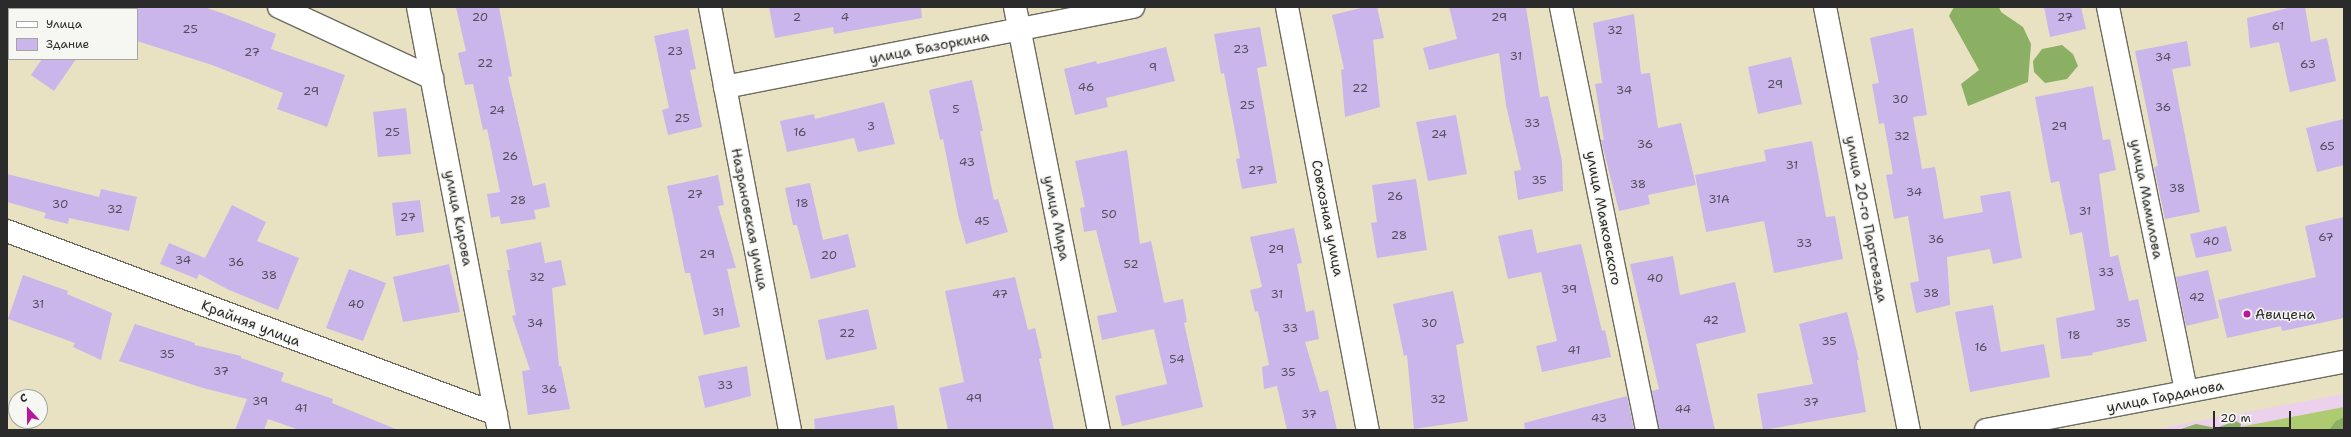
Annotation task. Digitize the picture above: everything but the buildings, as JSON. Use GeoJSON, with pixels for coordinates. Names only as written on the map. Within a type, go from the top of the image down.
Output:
{"type":"FeatureCollection","features":[{"type":"Feature","properties":{"kind":"street"},"geometry":{"type":"LineString","coordinates":[[279,7],[432,78]]}},
{"type":"Feature","properties":{"kind":"street","name":"улица Кирова"},"geometry":{"type":"LineString","coordinates":[[418,7],[497,422]]}},
{"type":"Feature","properties":{"kind":"street","name":"Назрановская улица"},"geometry":{"type":"LineString","coordinates":[[710,7],[790,430]]}},
{"type":"Feature","properties":{"kind":"street","name":"улица Мира"},"geometry":{"type":"LineString","coordinates":[[1015,7],[1099,430]]}},
{"type":"Feature","properties":{"kind":"street","name":"улица Базоркина"},"geometry":{"type":"LineString","coordinates":[[724,87],[1133,7]]}},
{"type":"Feature","properties":{"kind":"street","name":"Совхозная улица"},"geometry":{"type":"LineString","coordinates":[[1287,7],[1368,430]]}},
{"type":"Feature","properties":{"kind":"street","name":"улица Маяковского"},"geometry":{"type":"LineString","coordinates":[[1561,7],[1646,430]]}},
{"type":"Feature","properties":{"kind":"street","name":"улица 20-го Партсъезда"},"geometry":{"type":"LineString","coordinates":[[1825,7],[1909,430]]}},
{"type":"Feature","properties":{"kind":"street","name":"улица Мамилова"},"geometry":{"type":"LineString","coordinates":[[2108,7],[2186,392]]}},
{"type":"Feature","properties":{"kind":"street","name":"Крайняя улица"},"geometry":{"type":"LineString","coordinates":[[7,231],[497,422]]}},
{"type":"Feature","properties":{"kind":"street","name":"улица Гарданова"},"geometry":{"type":"LineString","coordinates":[[1986,430],[2344,362]]}},
{"type":"Feature","properties":{"kind":"shaded area"},"geometry":{"type":"Polygon","coordinates":[[[2344,394],[2344,430],[2151,430],[2290,404],[2344,394]]]}},
{"type":"Feature","properties":{"kind":"green space"},"geometry":{"type":"Polygon","coordinates":[[[1954,7],[1999,7],[2001,12],[2023,27],[2031,44],[2028,82],[1968,106],[1961,84],[1979,70],[1949,16],[1954,7]]]}},
{"type":"Feature","properties":{"kind":"green space"},"geometry":{"type":"Polygon","coordinates":[[[2062,45],[2073,54],[2078,66],[2067,79],[2045,83],[2034,72],[2033,61],[2042,49],[2062,45]]]}},
{"type":"Feature","properties":{"kind":"green space"},"geometry":{"type":"Polygon","coordinates":[[[2344,407],[2344,430],[2224,430],[2344,407]]]}},
{"type":"Feature","properties":{"kind":"green space"},"geometry":{"type":"Polygon","coordinates":[[[2344,417],[2344,430],[2329,430],[2336,421],[2344,417]]]}},
{"type":"Feature","properties":{"kind":"green space"},"geometry":{"type":"Polygon","coordinates":[[[2236,421],[2241,424],[2240,430],[2178,430],[2196,424],[2216,428],[2236,421]]]}},
{"type":"Feature","properties":{"kind":"place","name":"Авицена"},"geometry":{"type":"Point","coordinates":[2247,314]}}]}
